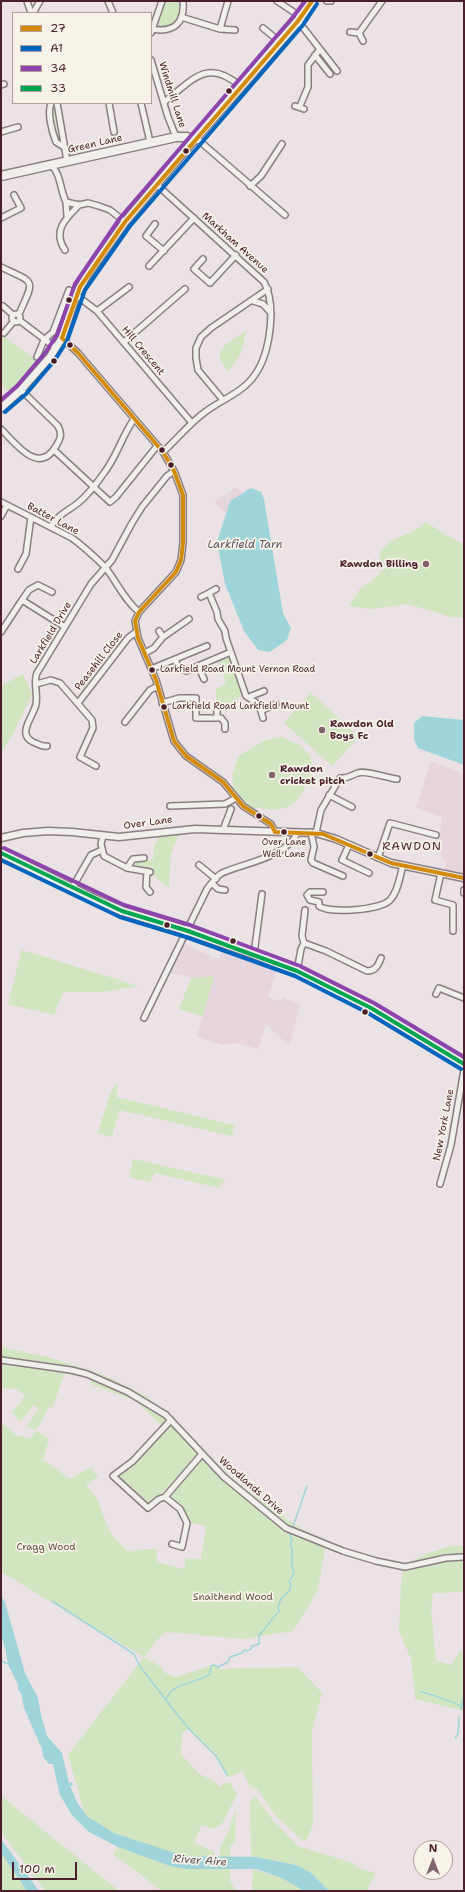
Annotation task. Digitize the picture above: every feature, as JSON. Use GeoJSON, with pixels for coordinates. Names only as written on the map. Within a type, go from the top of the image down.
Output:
{"type":"FeatureCollection","features":[{"type":"Feature","properties":{"kind":"main road"},"geometry":{"type":"LineString","coordinates":[[1,408],[21,390],[56,348],[62,338],[76,295],[87,275],[125,222],[240,86],[300,19],[312,1]]}},
{"type":"Feature","properties":{"kind":"main road","name":"Green Lane"},"geometry":{"type":"LineString","coordinates":[[1,176],[176,137],[186,137],[194,140]]}},
{"type":"Feature","properties":{"kind":"main road"},"geometry":{"type":"LineString","coordinates":[[1,853],[71,890],[122,911],[188,931],[297,971],[368,1006],[464,1064]]}},
{"type":"Feature","properties":{"kind":"street"},"geometry":{"type":"LineString","coordinates":[[27,1],[32,12]]}},
{"type":"Feature","properties":{"kind":"street"},"geometry":{"type":"LineString","coordinates":[[33,12],[40,1]]}},
{"type":"Feature","properties":{"kind":"street"},"geometry":{"type":"LineString","coordinates":[[108,1],[112,12]]}},
{"type":"Feature","properties":{"kind":"street"},"geometry":{"type":"LineString","coordinates":[[162,1],[152,31],[163,31],[177,25],[181,17],[183,1]]}},
{"type":"Feature","properties":{"kind":"street"},"geometry":{"type":"LineString","coordinates":[[220,29],[228,1]]}},
{"type":"Feature","properties":{"kind":"street"},"geometry":{"type":"LineString","coordinates":[[276,1],[300,19],[337,71]]}},
{"type":"Feature","properties":{"kind":"street"},"geometry":{"type":"LineString","coordinates":[[359,33],[382,1]]}},
{"type":"Feature","properties":{"kind":"street"},"geometry":{"type":"LineString","coordinates":[[181,17],[220,29],[235,30]]}},
{"type":"Feature","properties":{"kind":"street"},"geometry":{"type":"LineString","coordinates":[[263,28],[280,42]]}},
{"type":"Feature","properties":{"kind":"street"},"geometry":{"type":"LineString","coordinates":[[350,32],[359,33]]}},
{"type":"Feature","properties":{"kind":"street"},"geometry":{"type":"LineString","coordinates":[[359,33],[363,41]]}},
{"type":"Feature","properties":{"kind":"street"},"geometry":{"type":"LineString","coordinates":[[300,107],[308,87],[308,64],[320,49]]}},
{"type":"Feature","properties":{"kind":"street"},"geometry":{"type":"LineString","coordinates":[[315,55],[330,74]]}},
{"type":"Feature","properties":{"kind":"street","name":"Windmill Lane"},"geometry":{"type":"LineString","coordinates":[[152,63],[176,137]]}},
{"type":"Feature","properties":{"kind":"street"},"geometry":{"type":"LineString","coordinates":[[164,102],[202,73],[222,73],[230,77],[240,86]]}},
{"type":"Feature","properties":{"kind":"street"},"geometry":{"type":"LineString","coordinates":[[51,104],[50,110],[54,136],[56,142],[64,146]]}},
{"type":"Feature","properties":{"kind":"street"},"geometry":{"type":"LineString","coordinates":[[57,104],[67,161]]}},
{"type":"Feature","properties":{"kind":"street"},"geometry":{"type":"LineString","coordinates":[[109,104],[114,132]]}},
{"type":"Feature","properties":{"kind":"street"},"geometry":{"type":"LineString","coordinates":[[141,104],[150,142]]}},
{"type":"Feature","properties":{"kind":"street"},"geometry":{"type":"LineString","coordinates":[[1,132],[18,127]]}},
{"type":"Feature","properties":{"kind":"street"},"geometry":{"type":"LineString","coordinates":[[194,140],[285,216]]}},
{"type":"Feature","properties":{"kind":"street"},"geometry":{"type":"LineString","coordinates":[[250,186],[261,176],[282,144]]}},
{"type":"Feature","properties":{"kind":"street"},"geometry":{"type":"LineString","coordinates":[[51,165],[57,171],[62,195],[66,202],[67,216]]}},
{"type":"Feature","properties":{"kind":"street","name":"Markham Avenue"},"geometry":{"type":"LineString","coordinates":[[156,184],[264,282],[268,289],[271,314],[267,343],[258,370],[245,386],[205,412],[163,452]]}},
{"type":"Feature","properties":{"kind":"street"},"geometry":{"type":"LineString","coordinates":[[1,218],[22,210],[14,195]]}},
{"type":"Feature","properties":{"kind":"street"},"geometry":{"type":"LineString","coordinates":[[66,202],[79,205],[88,203],[110,210],[125,222]]}},
{"type":"Feature","properties":{"kind":"street"},"geometry":{"type":"LineString","coordinates":[[65,250],[60,241],[59,235],[61,225],[67,216],[79,205]]}},
{"type":"Feature","properties":{"kind":"street"},"geometry":{"type":"LineString","coordinates":[[149,266],[194,218]]}},
{"type":"Feature","properties":{"kind":"street"},"geometry":{"type":"LineString","coordinates":[[155,224],[146,236],[164,251]]}},
{"type":"Feature","properties":{"kind":"street"},"geometry":{"type":"LineString","coordinates":[[203,259],[194,269],[210,283],[236,255]]}},
{"type":"Feature","properties":{"kind":"street"},"geometry":{"type":"LineString","coordinates":[[1,266],[27,280],[30,284],[30,289],[16,318],[4,333]]}},
{"type":"Feature","properties":{"kind":"street"},"geometry":{"type":"LineString","coordinates":[[97,312],[128,287]]}},
{"type":"Feature","properties":{"kind":"street"},"geometry":{"type":"LineString","coordinates":[[124,342],[185,289]]}},
{"type":"Feature","properties":{"kind":"street"},"geometry":{"type":"LineString","coordinates":[[223,400],[198,370],[196,348],[201,337],[211,328],[252,302],[268,289]]}},
{"type":"Feature","properties":{"kind":"street"},"geometry":{"type":"LineString","coordinates":[[37,357],[44,340],[53,332],[69,290]]}},
{"type":"Feature","properties":{"kind":"street","name":"Hill Crescent"},"geometry":{"type":"LineString","coordinates":[[76,295],[97,312],[192,423]]}},
{"type":"Feature","properties":{"kind":"street"},"geometry":{"type":"LineString","coordinates":[[252,302],[263,304],[271,314]]}},
{"type":"Feature","properties":{"kind":"street"},"geometry":{"type":"LineString","coordinates":[[3,306],[16,318],[56,348]]}},
{"type":"Feature","properties":{"kind":"street"},"geometry":{"type":"LineString","coordinates":[[62,338],[78,353],[163,452],[174,471],[182,495],[183,537],[181,560],[171,580],[139,612],[135,621],[136,632],[158,686],[171,735],[178,747],[190,759],[223,782],[243,806],[271,824],[275,832]]}},
{"type":"Feature","properties":{"kind":"street"},"geometry":{"type":"LineString","coordinates":[[1,429],[32,458],[44,458],[54,450],[61,438],[62,432],[58,426],[21,390]]}},
{"type":"Feature","properties":{"kind":"street"},"geometry":{"type":"LineString","coordinates":[[51,527],[54,520],[78,503],[115,458],[128,427],[134,419]]}},
{"type":"Feature","properties":{"kind":"street"},"geometry":{"type":"LineString","coordinates":[[54,450],[110,502],[112,502],[157,446]]}},
{"type":"Feature","properties":{"kind":"street","name":"Larkfield Drive"},"geometry":{"type":"LineString","coordinates":[[48,746],[44,747],[29,740],[25,735],[36,704],[35,678],[37,673],[91,584],[112,560],[142,507],[167,476],[174,471]]}},
{"type":"Feature","properties":{"kind":"street","name":"Batter Lane"},"geometry":{"type":"LineString","coordinates":[[1,502],[51,527],[82,545],[105,568],[131,606],[139,612]]}},
{"type":"Feature","properties":{"kind":"street"},"geometry":{"type":"LineString","coordinates":[[1,516],[8,505]]}},
{"type":"Feature","properties":{"kind":"street"},"geometry":{"type":"LineString","coordinates":[[18,568],[26,554],[30,517]]}},
{"type":"Feature","properties":{"kind":"street"},"geometry":{"type":"LineString","coordinates":[[1,632],[29,590],[38,585],[52,592]]}},
{"type":"Feature","properties":{"kind":"street"},"geometry":{"type":"LineString","coordinates":[[201,596],[216,589]]}},
{"type":"Feature","properties":{"kind":"street"},"geometry":{"type":"LineString","coordinates":[[209,593],[217,612],[218,619],[225,631],[246,696],[258,704],[263,718]]}},
{"type":"Feature","properties":{"kind":"street"},"geometry":{"type":"LineString","coordinates":[[22,600],[65,627]]}},
{"type":"Feature","properties":{"kind":"street"},"geometry":{"type":"LineString","coordinates":[[145,653],[154,648],[163,637],[189,619]]}},
{"type":"Feature","properties":{"kind":"street"},"geometry":{"type":"LineString","coordinates":[[159,631],[163,637]]}},
{"type":"Feature","properties":{"kind":"street","name":"Peasehill Close"},"geometry":{"type":"LineString","coordinates":[[78,703],[128,638],[136,632]]}},
{"type":"Feature","properties":{"kind":"street"},"geometry":{"type":"LineString","coordinates":[[151,669],[207,646]]}},
{"type":"Feature","properties":{"kind":"street"},"geometry":{"type":"LineString","coordinates":[[175,659],[181,670],[186,671],[231,652]]}},
{"type":"Feature","properties":{"kind":"street"},"geometry":{"type":"LineString","coordinates":[[198,666],[204,679]]}},
{"type":"Feature","properties":{"kind":"street"},"geometry":{"type":"LineString","coordinates":[[36,684],[51,680],[56,681],[64,687],[78,703],[93,724],[80,757],[96,766]]}},
{"type":"Feature","properties":{"kind":"street"},"geometry":{"type":"LineString","coordinates":[[124,722],[150,690],[158,686]]}},
{"type":"Feature","properties":{"kind":"street"},"geometry":{"type":"LineString","coordinates":[[249,697],[264,691]]}},
{"type":"Feature","properties":{"kind":"street"},"geometry":{"type":"LineString","coordinates":[[162,702],[179,698],[196,698],[196,718],[221,718],[225,723],[225,729]]}},
{"type":"Feature","properties":{"kind":"street"},"geometry":{"type":"LineString","coordinates":[[261,711],[276,704]]}},
{"type":"Feature","properties":{"kind":"street"},"geometry":{"type":"LineString","coordinates":[[217,707],[217,718]]}},
{"type":"Feature","properties":{"kind":"street"},"geometry":{"type":"LineString","coordinates":[[343,876],[313,863],[311,860],[314,847],[313,832],[321,810],[329,795],[340,778],[346,779],[358,772],[397,779]]}},
{"type":"Feature","properties":{"kind":"street"},"geometry":{"type":"LineString","coordinates":[[329,795],[352,807]]}},
{"type":"Feature","properties":{"kind":"street"},"geometry":{"type":"LineString","coordinates":[[170,806],[224,804],[236,798]]}},
{"type":"Feature","properties":{"kind":"street"},"geometry":{"type":"LineString","coordinates":[[223,830],[232,808]]}},
{"type":"Feature","properties":{"kind":"street"},"geometry":{"type":"LineString","coordinates":[[378,858],[390,823],[436,835]]}},
{"type":"Feature","properties":{"kind":"street","name":"Over Lane"},"geometry":{"type":"LineString","coordinates":[[1,838],[48,831],[103,836],[138,836],[176,830],[313,832],[336,839],[378,858],[403,866],[464,878]]}},
{"type":"Feature","properties":{"kind":"street"},"geometry":{"type":"LineString","coordinates":[[144,1018],[180,943],[188,931],[200,902],[212,883],[221,874],[267,858],[291,842],[298,832]]}},
{"type":"Feature","properties":{"kind":"street"},"geometry":{"type":"LineString","coordinates":[[103,836],[101,844],[104,856],[126,868],[149,872],[146,886],[150,892]]}},
{"type":"Feature","properties":{"kind":"street"},"geometry":{"type":"LineString","coordinates":[[349,845],[342,860],[369,873]]}},
{"type":"Feature","properties":{"kind":"street"},"geometry":{"type":"LineString","coordinates":[[71,890],[91,855],[102,850]]}},
{"type":"Feature","properties":{"kind":"street"},"geometry":{"type":"LineString","coordinates":[[126,868],[133,859],[144,858]]}},
{"type":"Feature","properties":{"kind":"street"},"geometry":{"type":"LineString","coordinates":[[199,865],[216,879]]}},
{"type":"Feature","properties":{"kind":"street"},"geometry":{"type":"LineString","coordinates":[[324,892],[307,893],[308,898],[320,902],[317,907],[325,910],[376,907],[385,904],[391,899],[395,892],[403,866]]}},
{"type":"Feature","properties":{"kind":"street"},"geometry":{"type":"LineString","coordinates":[[441,873],[435,900],[452,905],[453,931]]}},
{"type":"Feature","properties":{"kind":"street"},"geometry":{"type":"LineString","coordinates":[[212,883],[218,889],[225,890]]}},
{"type":"Feature","properties":{"kind":"street"},"geometry":{"type":"LineString","coordinates":[[254,954],[262,894]]}},
{"type":"Feature","properties":{"kind":"street"},"geometry":{"type":"LineString","coordinates":[[297,971],[301,949],[304,943],[302,936],[305,910]]}},
{"type":"Feature","properties":{"kind":"street"},"geometry":{"type":"LineString","coordinates":[[304,943],[326,951],[367,971],[377,968],[381,958]]}},
{"type":"Feature","properties":{"kind":"street"},"geometry":{"type":"LineString","coordinates":[[436,994],[439,988],[464,998]]}},
{"type":"Feature","properties":{"kind":"street","name":"New York Lane"},"geometry":{"type":"LineString","coordinates":[[440,1184],[451,1145],[464,1070]]}},
{"type":"Feature","properties":{"kind":"street","name":"Woodlands Drive"},"geometry":{"type":"LineString","coordinates":[[1,1360],[49,1366],[87,1374],[128,1392],[166,1415],[224,1477],[292,1530],[343,1551],[376,1561],[405,1567],[446,1558],[464,1557]]}},
{"type":"Feature","properties":{"kind":"street"},"geometry":{"type":"LineString","coordinates":[[171,1420],[133,1461],[113,1476],[145,1507],[151,1508],[159,1499],[165,1497],[202,1454]]}},
{"type":"Feature","properties":{"kind":"street"},"geometry":{"type":"LineString","coordinates":[[165,1497],[180,1509],[188,1523],[182,1546],[172,1544]]}},
{"type":"Feature","properties":{"kind":"shaded area"},"geometry":{"type":"Polygon","coordinates":[[[235,488],[245,492],[230,501],[226,514],[215,502],[235,488]]]}},
{"type":"Feature","properties":{"kind":"shaded area"},"geometry":{"type":"Polygon","coordinates":[[[431,761],[464,774],[464,875],[444,871],[446,862],[441,856],[441,852],[438,850],[442,817],[416,808],[431,761]]]}},
{"type":"Feature","properties":{"kind":"shaded area"},"geometry":{"type":"Polygon","coordinates":[[[184,944],[211,956],[211,959],[217,958],[218,963],[222,948],[280,969],[276,972],[268,997],[281,1002],[283,998],[300,1004],[290,1045],[266,1024],[258,1049],[237,1043],[222,1045],[197,1037],[214,977],[188,978],[188,976],[168,973],[177,952],[184,944]]]}},
{"type":"Feature","properties":{"kind":"green space"},"geometry":{"type":"Polygon","coordinates":[[[165,1],[181,1],[180,11],[174,24],[165,28],[160,28],[158,25],[165,1]]]}},
{"type":"Feature","properties":{"kind":"green space"},"geometry":{"type":"Polygon","coordinates":[[[52,105],[55,105],[59,141],[57,139],[52,105]]]}},
{"type":"Feature","properties":{"kind":"green space"},"geometry":{"type":"Polygon","coordinates":[[[246,331],[241,353],[236,362],[228,371],[221,360],[220,351],[227,343],[246,331]]]}},
{"type":"Feature","properties":{"kind":"green space"},"geometry":{"type":"Polygon","coordinates":[[[1,334],[39,363],[11,393],[1,385],[1,334]]]}},
{"type":"Feature","properties":{"kind":"green space"},"geometry":{"type":"Polygon","coordinates":[[[425,522],[464,544],[464,617],[451,617],[408,604],[369,609],[349,606],[359,590],[372,581],[386,567],[379,555],[384,548],[389,543],[413,531],[425,522]]]}},
{"type":"Feature","properties":{"kind":"green space"},"geometry":{"type":"Polygon","coordinates":[[[226,657],[231,659],[243,696],[234,699],[237,705],[216,705],[216,689],[226,683],[218,661],[226,657]]]}},
{"type":"Feature","properties":{"kind":"green space"},"geometry":{"type":"Polygon","coordinates":[[[23,674],[32,694],[12,736],[1,753],[1,686],[23,674]]]}},
{"type":"Feature","properties":{"kind":"green space","name":"Rawdon Old Boys Fc"},"geometry":{"type":"Polygon","coordinates":[[[311,693],[359,737],[332,766],[284,723],[311,693]]]}},
{"type":"Feature","properties":{"kind":"green space","name":"Rawdon cricket pitch"},"geometry":{"type":"Polygon","coordinates":[[[281,737],[300,745],[311,757],[310,760],[312,762],[312,766],[309,779],[300,796],[290,806],[272,810],[257,807],[252,810],[243,803],[232,788],[234,786],[232,776],[238,756],[266,740],[281,737]]]}},
{"type":"Feature","properties":{"kind":"green space"},"geometry":{"type":"Polygon","coordinates":[[[179,834],[171,853],[169,888],[153,875],[153,867],[131,866],[132,862],[137,860],[153,860],[154,846],[159,837],[179,834]]]}},
{"type":"Feature","properties":{"kind":"green space"},"geometry":{"type":"Polygon","coordinates":[[[22,950],[139,986],[103,992],[63,992],[54,1015],[8,1004],[22,950]]]}},
{"type":"Feature","properties":{"kind":"green space"},"geometry":{"type":"Polygon","coordinates":[[[214,976],[203,1016],[179,1009],[191,978],[214,976]]]}},
{"type":"Feature","properties":{"kind":"green space"},"geometry":{"type":"Polygon","coordinates":[[[115,1084],[118,1085],[116,1097],[234,1125],[232,1136],[119,1110],[112,1137],[98,1133],[109,1097],[115,1084]]]}},
{"type":"Feature","properties":{"kind":"green space"},"geometry":{"type":"Polygon","coordinates":[[[133,1159],[225,1179],[219,1188],[155,1173],[150,1182],[129,1177],[133,1159]]]}},
{"type":"Feature","properties":{"kind":"green space"},"geometry":{"type":"Polygon","coordinates":[[[1,1347],[51,1358],[99,1373],[145,1395],[179,1424],[235,1481],[295,1525],[327,1541],[317,1592],[293,1631],[243,1639],[166,1632],[157,1640],[144,1657],[1,1572],[1,1423],[16,1435],[29,1438],[37,1431],[49,1439],[43,1460],[70,1479],[91,1467],[98,1476],[86,1485],[98,1500],[103,1516],[112,1535],[128,1552],[145,1549],[157,1549],[157,1562],[184,1569],[186,1558],[201,1559],[206,1526],[190,1522],[179,1503],[168,1495],[203,1458],[199,1455],[150,1505],[141,1500],[142,1497],[131,1487],[129,1489],[117,1478],[117,1474],[165,1429],[137,1402],[91,1384],[91,1379],[64,1374],[53,1406],[48,1408],[41,1423],[35,1430],[26,1426],[39,1409],[34,1405],[21,1421],[11,1413],[26,1396],[16,1389],[1,1388],[1,1347]],[[208,1463],[223,1480],[263,1512],[208,1463]]]}},
{"type":"Feature","properties":{"kind":"green space"},"geometry":{"type":"Polygon","coordinates":[[[451,1546],[464,1546],[464,1592],[433,1593],[431,1610],[436,1661],[451,1665],[460,1651],[464,1653],[464,1711],[415,1699],[411,1659],[399,1631],[401,1583],[404,1564],[428,1553],[451,1546]]]}},
{"type":"Feature","properties":{"kind":"green space"},"geometry":{"type":"Polygon","coordinates":[[[144,1657],[163,1668],[163,1672],[176,1677],[216,1664],[220,1669],[298,1667],[322,1693],[312,1732],[313,1825],[306,1841],[300,1838],[275,1815],[257,1789],[250,1787],[242,1771],[228,1777],[215,1753],[187,1729],[182,1734],[181,1754],[198,1773],[217,1783],[220,1787],[225,1783],[230,1783],[237,1794],[222,1824],[214,1829],[201,1826],[194,1843],[214,1852],[214,1856],[184,1856],[114,1833],[95,1823],[85,1814],[68,1755],[144,1657]]]}},
{"type":"Feature","properties":{"kind":"green space"},"geometry":{"type":"Polygon","coordinates":[[[1,1796],[119,1891],[45,1891],[1,1832],[1,1796]]]}},
{"type":"Feature","properties":{"kind":"green space"},"geometry":{"type":"Polygon","coordinates":[[[256,1797],[272,1819],[298,1846],[356,1864],[355,1867],[375,1873],[367,1891],[329,1891],[310,1872],[296,1865],[251,1857],[250,1801],[256,1797]]]}},
{"type":"Feature","properties":{"kind":"green space"},"geometry":{"type":"Polygon","coordinates":[[[236,1809],[235,1840],[230,1847],[230,1857],[220,1857],[220,1846],[228,1832],[236,1809]]]}},
{"type":"Feature","properties":{"kind":"green space"},"geometry":{"type":"Polygon","coordinates":[[[118,1847],[170,1866],[185,1869],[230,1869],[230,1881],[236,1891],[162,1891],[113,1854],[118,1847]]]}},
{"type":"Feature","properties":{"kind":"green space"},"geometry":{"type":"Polygon","coordinates":[[[1,1853],[27,1891],[1,1891],[1,1853]]]}},
{"type":"Feature","properties":{"kind":"green space"},"geometry":{"type":"Polygon","coordinates":[[[253,1869],[282,1878],[304,1891],[252,1891],[253,1869]]]}},
{"type":"Feature","properties":{"kind":"water","name":"Larkfield Tarn"},"geometry":{"type":"Polygon","coordinates":[[[251,488],[261,492],[264,499],[283,613],[291,628],[287,640],[270,652],[258,650],[244,631],[225,584],[217,542],[230,501],[251,488]]]}},
{"type":"Feature","properties":{"kind":"water"},"geometry":{"type":"Polygon","coordinates":[[[422,716],[464,720],[464,765],[418,748],[414,739],[414,723],[422,716]]]}},
{"type":"Feature","properties":{"kind":"water","name":"River Aire"},"geometry":{"type":"Polygon","coordinates":[[[1,1596],[5,1602],[25,1673],[38,1698],[47,1736],[62,1753],[69,1783],[72,1782],[73,1785],[70,1786],[78,1804],[88,1817],[114,1833],[184,1856],[256,1857],[296,1865],[310,1872],[329,1891],[304,1891],[282,1878],[256,1869],[185,1869],[170,1866],[118,1847],[89,1832],[71,1814],[60,1795],[53,1764],[49,1764],[43,1757],[42,1749],[24,1708],[21,1693],[18,1690],[18,1685],[8,1664],[1,1636],[1,1596]]]}},
{"type":"Feature","properties":{"kind":"water"},"geometry":{"type":"Polygon","coordinates":[[[1,1839],[39,1891],[27,1891],[1,1853],[1,1839]]]}},
{"type":"Feature","properties":{"kind":"waterway"},"geometry":{"type":"LineString","coordinates":[[166,1700],[169,1694],[179,1686],[210,1674],[211,1666],[213,1665],[218,1667],[228,1662],[230,1657],[242,1653],[244,1650],[246,1651],[251,1649],[252,1646],[259,1644],[259,1635],[273,1617],[279,1612],[278,1607],[281,1599],[290,1590],[291,1584],[289,1582],[294,1573],[292,1566],[292,1547],[290,1545],[292,1541],[290,1535],[307,1486]]}},
{"type":"Feature","properties":{"kind":"waterway"},"geometry":{"type":"LineString","coordinates":[[52,1601],[134,1654],[139,1665],[176,1713],[189,1729],[216,1756],[227,1775]]}},
{"type":"Feature","properties":{"kind":"waterway"},"geometry":{"type":"LineString","coordinates":[[1,1661],[8,1664]]}},
{"type":"Feature","properties":{"kind":"waterway"},"geometry":{"type":"LineString","coordinates":[[421,1692],[462,1707]]}},
{"type":"Feature","properties":{"kind":"waterway"},"geometry":{"type":"LineString","coordinates":[[461,1709],[464,1695]]}},
{"type":"Feature","properties":{"kind":"waterway"},"geometry":{"type":"LineString","coordinates":[[455,1738],[458,1734],[459,1717]]}},
{"type":"Feature","properties":{"kind":"transit line","name":"34"},"geometry":{"type":"LineString","coordinates":[[1,400],[17,386],[45,353],[57,335],[75,284],[120,218],[293,17],[305,1]]}},
{"type":"Feature","properties":{"kind":"transit line","name":"27"},"geometry":{"type":"LineString","coordinates":[[62,338],[80,287],[125,222],[298,21],[312,1]]}},
{"type":"Feature","properties":{"kind":"transit line","name":"A1"},"geometry":{"type":"LineString","coordinates":[[5,412],[26,394],[55,360],[67,341],[85,290],[130,226],[303,25],[317,4]]}},
{"type":"Feature","properties":{"kind":"transit line","name":"27"},"geometry":{"type":"LineString","coordinates":[[62,338],[78,353],[163,452],[174,471],[183,495],[183,543],[181,560],[176,572],[139,612],[135,621],[138,638],[156,680],[174,741],[186,756],[223,782],[243,806],[271,824],[275,832]]}},
{"type":"Feature","properties":{"kind":"transit line","name":"27"},"geometry":{"type":"LineString","coordinates":[[275,832],[323,834],[391,863],[464,878]]}},
{"type":"Feature","properties":{"kind":"transit line","name":"34"},"geometry":{"type":"LineString","coordinates":[[4,848],[124,905],[190,925],[300,966],[374,1003],[464,1057]]}},
{"type":"Feature","properties":{"kind":"transit line","name":"33"},"geometry":{"type":"LineString","coordinates":[[1,853],[122,911],[188,931],[297,971],[371,1008],[464,1064]]}},
{"type":"Feature","properties":{"kind":"transit line","name":"A1"},"geometry":{"type":"LineString","coordinates":[[1,860],[120,917],[186,937],[295,976],[368,1013],[461,1069]]}},
{"type":"Feature","properties":{"kind":"place","name":"Rawdon Billing"},"geometry":{"type":"Point","coordinates":[426,564]}},
{"type":"Feature","properties":{"kind":"place","name":"Larkfield Road Mount Vernon Road"},"geometry":{"type":"Point","coordinates":[152,670]}},
{"type":"Feature","properties":{"kind":"place","name":"Larkfield Road Larkfield Mount"},"geometry":{"type":"Point","coordinates":[164,707]}},
{"type":"Feature","properties":{"kind":"place","name":"Rawdon Old Boys Fc"},"geometry":{"type":"Point","coordinates":[322,730]}},
{"type":"Feature","properties":{"kind":"place","name":"Rawdon cricket pitch"},"geometry":{"type":"Point","coordinates":[272,775]}},
{"type":"Feature","properties":{"kind":"place","name":"Over Lane Well Lane"},"geometry":{"type":"Point","coordinates":[284,832]}},
{"type":"Feature","properties":{"kind":"district","name":"RAWDON"},"geometry":{"type":"Point","coordinates":[412,847]}},
{"type":"Feature","properties":{"kind":"park label","name":"Cragg Wood"},"geometry":{"type":"Point","coordinates":[46,1547]}},
{"type":"Feature","properties":{"kind":"park label","name":"Snaithend Wood"},"geometry":{"type":"Point","coordinates":[233,1597]}}]}
